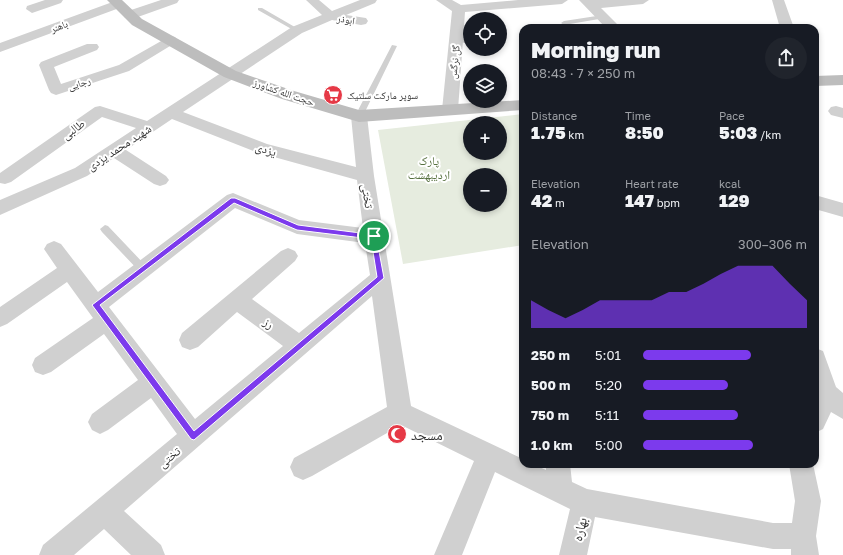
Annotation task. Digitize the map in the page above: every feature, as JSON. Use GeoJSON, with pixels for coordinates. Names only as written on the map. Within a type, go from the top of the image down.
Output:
{"type":"FeatureCollection","features":[{"type":"Feature","properties":{"kind":"street"},"geometry":{"type":"LineString","coordinates":[[32,9],[57,0]]}},
{"type":"Feature","properties":{"kind":"street"},"geometry":{"type":"LineString","coordinates":[[130,15],[173,0]]}},
{"type":"Feature","properties":{"kind":"street","name":"ابوذر"},"geometry":{"type":"LineString","coordinates":[[312,0],[330,16],[362,21]]}},
{"type":"Feature","properties":{"kind":"street","name":"شهید محمد یزدی"},"geometry":{"type":"LineString","coordinates":[[0,208],[81,172],[297,30],[371,0]]}},
{"type":"Feature","properties":{"kind":"street"},"geometry":{"type":"LineString","coordinates":[[442,0],[459,9],[562,0]]}},
{"type":"Feature","properties":{"kind":"street"},"geometry":{"type":"LineString","coordinates":[[588,3],[643,0]]}},
{"type":"Feature","properties":{"kind":"street"},"geometry":{"type":"LineString","coordinates":[[781,0],[786,24]]}},
{"type":"Feature","properties":{"kind":"street","name":"حجت الله کشاورز"},"geometry":{"type":"LineString","coordinates":[[116,2],[137,22],[230,74],[288,95],[359,116],[519,105]]}},
{"type":"Feature","properties":{"kind":"street","name":"باهنر"},"geometry":{"type":"LineString","coordinates":[[0,48],[116,2]]}},
{"type":"Feature","properties":{"kind":"street"},"geometry":{"type":"LineString","coordinates":[[588,3],[610,24]]}},
{"type":"Feature","properties":{"kind":"street","name":"گل نرگس"},"geometry":{"type":"LineString","coordinates":[[450,110],[463,41],[459,9]]}},
{"type":"Feature","properties":{"kind":"street","name":"رجایی"},"geometry":{"type":"LineString","coordinates":[[92,47],[46,65],[56,90],[124,68],[170,40]]}},
{"type":"Feature","properties":{"kind":"street"},"geometry":{"type":"LineString","coordinates":[[819,78],[843,80]]}},
{"type":"Feature","properties":{"kind":"street","name":"طالبی"},"geometry":{"type":"LineString","coordinates":[[5,178],[100,111],[149,127]]}},
{"type":"Feature","properties":{"kind":"street","name":"یزدی"},"geometry":{"type":"LineString","coordinates":[[170,113],[262,148],[365,176]]}},
{"type":"Feature","properties":{"kind":"street","name":"تختی"},"geometry":{"type":"LineString","coordinates":[[53,555],[380,278],[365,176],[359,116]]}},
{"type":"Feature","properties":{"kind":"street"},"geometry":{"type":"LineString","coordinates":[[114,150],[160,180]]}},
{"type":"Feature","properties":{"kind":"street"},"geometry":{"type":"LineString","coordinates":[[43,365],[101,313],[143,269],[233,200],[297,227],[374,236]]}},
{"type":"Feature","properties":{"kind":"street"},"geometry":{"type":"LineString","coordinates":[[819,203],[843,210]]}},
{"type":"Feature","properties":{"kind":"street"},"geometry":{"type":"LineString","coordinates":[[54,249],[194,436]]}},
{"type":"Feature","properties":{"kind":"street"},"geometry":{"type":"LineString","coordinates":[[190,340],[288,256]]}},
{"type":"Feature","properties":{"kind":"street"},"geometry":{"type":"LineString","coordinates":[[0,318],[70,270]]}},
{"type":"Feature","properties":{"kind":"street"},"geometry":{"type":"LineString","coordinates":[[380,278],[400,413]]}},
{"type":"Feature","properties":{"kind":"street","name":"رز"},"geometry":{"type":"LineString","coordinates":[[237,300],[300,346]]}},
{"type":"Feature","properties":{"kind":"street"},"geometry":{"type":"LineString","coordinates":[[819,367],[835,401],[819,417]]}},
{"type":"Feature","properties":{"kind":"street"},"geometry":{"type":"LineString","coordinates":[[100,422],[154,382]]}},
{"type":"Feature","properties":{"kind":"street"},"geometry":{"type":"LineString","coordinates":[[400,413],[586,502],[773,536],[804,545],[808,501],[802,468]]}},
{"type":"Feature","properties":{"kind":"street"},"geometry":{"type":"LineString","coordinates":[[303,467],[400,413]]}},
{"type":"Feature","properties":{"kind":"street"},"geometry":{"type":"LineString","coordinates":[[448,555],[489,455]]}},
{"type":"Feature","properties":{"kind":"street"},"geometry":{"type":"LineString","coordinates":[[558,468],[560,489]]}},
{"type":"Feature","properties":{"kind":"street","name":"بهاره"},"geometry":{"type":"LineString","coordinates":[[573,555],[586,502]]}},
{"type":"Feature","properties":{"kind":"street"},"geometry":{"type":"LineString","coordinates":[[105,511],[151,555]]}},
{"type":"Feature","properties":{"kind":"lane"},"geometry":{"type":"LineString","coordinates":[[260,9],[297,30]]}},
{"type":"Feature","properties":{"kind":"lane"},"geometry":{"type":"LineString","coordinates":[[564,23],[603,17]]}},
{"type":"Feature","properties":{"kind":"lane"},"geometry":{"type":"LineString","coordinates":[[359,116],[394,46]]}},
{"type":"Feature","properties":{"kind":"lane"},"geometry":{"type":"LineString","coordinates":[[105,229],[143,269]]}},
{"type":"Feature","properties":{"kind":"green space","name":"پارک اردیبهشت"},"geometry":{"type":"Polygon","coordinates":[[[519,114],[519,246],[403,264],[378,130],[463,121],[463,160],[507,160],[507,116],[505,116],[519,114]]]}},
{"type":"Feature","properties":{"kind":"place","name":"سوپر مارکت سلتیک"},"geometry":{"type":"Point","coordinates":[333,95]}},
{"type":"Feature","properties":{"kind":"place","name":"مسجد"},"geometry":{"type":"Point","coordinates":[397,434]}},
{"type":"Feature","properties":{"kind":"route"},"geometry":{"type":"LineString","coordinates":[[233,200],[297,227],[374,236],[380,278],[194,436],[96,305],[233,200]]}}]}
